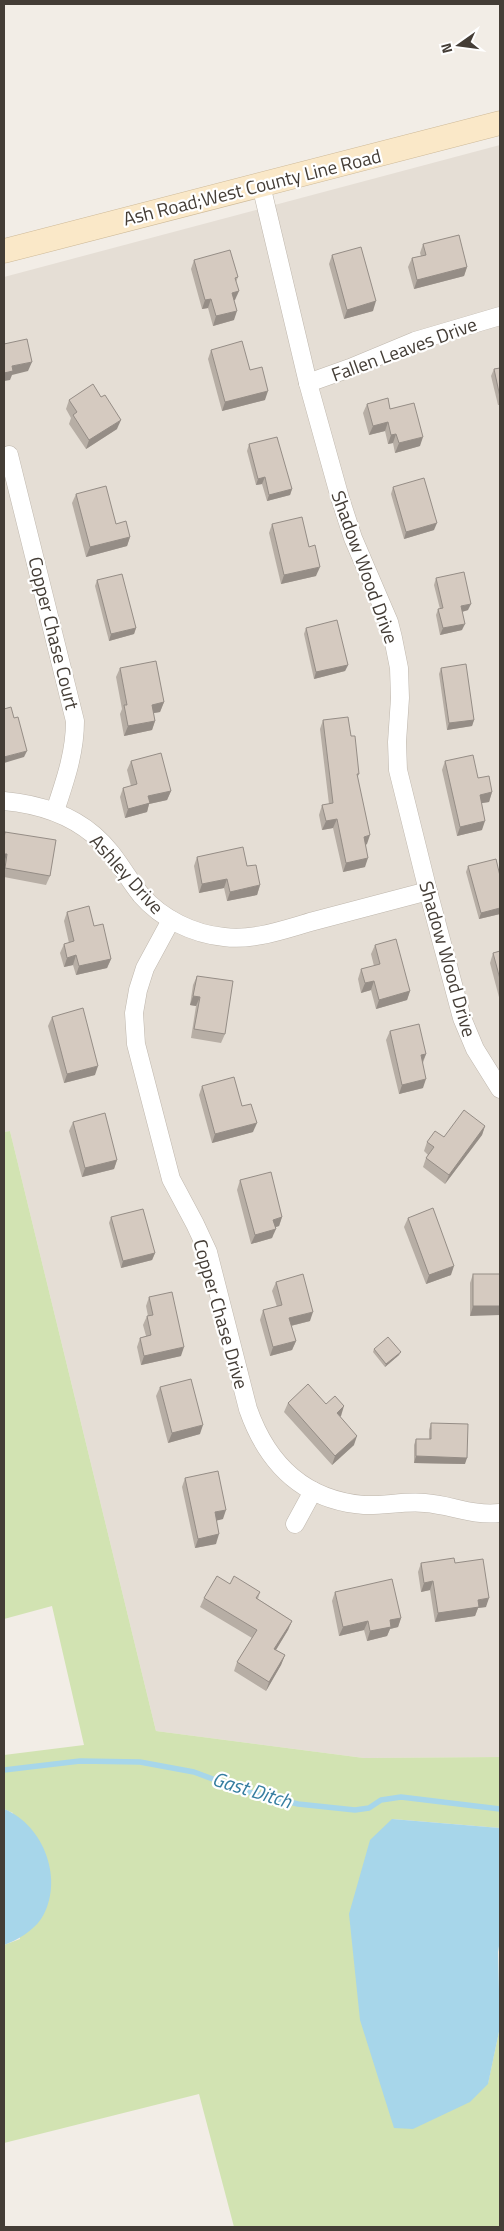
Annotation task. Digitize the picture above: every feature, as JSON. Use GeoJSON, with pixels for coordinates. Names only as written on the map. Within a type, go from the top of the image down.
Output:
{"type":"FeatureCollection","features":[{"type":"Feature","properties":{"kind":"main road","name":"Ash Road;West County Line Road"},"geometry":{"type":"LineString","coordinates":[[4,251],[500,123]]}},
{"type":"Feature","properties":{"kind":"street","name":"Shadow Wood Drive"},"geometry":{"type":"LineString","coordinates":[[261,185],[308,383],[340,498],[353,538],[389,622],[393,638],[399,668],[400,698],[396,742],[398,770],[428,892],[462,1018],[475,1049],[500,1089]]}},
{"type":"Feature","properties":{"kind":"street","name":"Fallen Leaves Drive"},"geometry":{"type":"LineString","coordinates":[[308,383],[416,341],[500,316]]}},
{"type":"Feature","properties":{"kind":"street","name":"Copper Chase Court"},"geometry":{"type":"LineString","coordinates":[[9,455],[75,721],[72,763],[55,812]]}},
{"type":"Feature","properties":{"kind":"street","name":"Ashley Drive"},"geometry":{"type":"LineString","coordinates":[[4,801],[28,804],[55,812],[74,821],[94,835],[112,852],[142,895],[171,920],[203,933],[225,937],[242,937],[270,933],[428,892]]}},
{"type":"Feature","properties":{"kind":"street","name":"Copper Chase Drive"},"geometry":{"type":"LineString","coordinates":[[171,920],[145,968],[138,990],[134,1014],[136,1044],[171,1180],[196,1224],[208,1252],[248,1409],[256,1430],[267,1450],[282,1468],[313,1491],[342,1502],[365,1505],[408,1502],[429,1503],[475,1514],[500,1513]]}},
{"type":"Feature","properties":{"kind":"street"},"geometry":{"type":"LineString","coordinates":[[295,1524],[313,1491]]}},
{"type":"Feature","properties":{"kind":"shaded area"},"geometry":{"type":"Polygon","coordinates":[[[500,145],[500,1757],[364,1758],[156,1731],[10,1131],[4,1132],[4,277],[500,145]]]}},
{"type":"Feature","properties":{"kind":"green space"},"geometry":{"type":"Polygon","coordinates":[[[10,1131],[156,1731],[364,1758],[500,1757],[500,1828],[392,1819],[488,2083],[500,2027],[500,2227],[234,2227],[199,2094],[4,2143],[4,1945],[20,1939],[13,1813],[4,1809],[4,1755],[84,1745],[52,1606],[4,1619],[4,1132],[10,1131]]]}},
{"type":"Feature","properties":{"kind":"water"},"geometry":{"type":"Polygon","coordinates":[[[4,1809],[18,1817],[40,1841],[50,1872],[51,1888],[48,1904],[37,1924],[24,1935],[4,1945],[4,1809]]]}},
{"type":"Feature","properties":{"kind":"water"},"geometry":{"type":"Polygon","coordinates":[[[392,1819],[500,1828],[500,1940],[498,1952],[500,2027],[488,2084],[470,2102],[413,2129],[394,2128],[360,2020],[349,1914],[370,1840],[392,1819]]]}},
{"type":"Feature","properties":{"kind":"building"},"geometry":{"type":"Polygon","coordinates":[[[459,235],[467,267],[417,280],[412,258],[426,255],[423,244],[459,235]]]}},
{"type":"Feature","properties":{"kind":"building"},"geometry":{"type":"Polygon","coordinates":[[[361,247],[376,301],[347,310],[332,255],[361,247]]]}},
{"type":"Feature","properties":{"kind":"building"},"geometry":{"type":"Polygon","coordinates":[[[230,250],[238,277],[235,278],[239,291],[232,293],[237,311],[216,316],[211,299],[205,300],[194,260],[230,250]]]}},
{"type":"Feature","properties":{"kind":"building"},"geometry":{"type":"Polygon","coordinates":[[[27,339],[32,362],[12,366],[13,371],[4,373],[4,344],[27,339]]]}},
{"type":"Feature","properties":{"kind":"building"},"geometry":{"type":"Polygon","coordinates":[[[242,341],[250,370],[262,367],[268,391],[225,402],[211,350],[242,341]]]}},
{"type":"Feature","properties":{"kind":"building"},"geometry":{"type":"Polygon","coordinates":[[[500,368],[500,397],[494,369],[500,368]]]}},
{"type":"Feature","properties":{"kind":"building"},"geometry":{"type":"Polygon","coordinates":[[[93,384],[101,397],[105,395],[121,420],[89,440],[73,415],[77,412],[69,400],[93,384]]]}},
{"type":"Feature","properties":{"kind":"building"},"geometry":{"type":"Polygon","coordinates":[[[388,398],[390,409],[414,403],[423,437],[399,443],[396,434],[391,435],[388,422],[373,426],[367,404],[388,398]]]}},
{"type":"Feature","properties":{"kind":"building"},"geometry":{"type":"Polygon","coordinates":[[[277,437],[292,489],[269,495],[265,477],[258,479],[249,444],[277,437]]]}},
{"type":"Feature","properties":{"kind":"building"},"geometry":{"type":"Polygon","coordinates":[[[424,478],[437,523],[406,532],[393,487],[424,478]]]}},
{"type":"Feature","properties":{"kind":"building"},"geometry":{"type":"Polygon","coordinates":[[[106,486],[116,524],[126,521],[130,537],[90,547],[76,494],[106,486]]]}},
{"type":"Feature","properties":{"kind":"building"},"geometry":{"type":"Polygon","coordinates":[[[302,517],[309,547],[315,545],[320,567],[284,575],[272,524],[302,517]]]}},
{"type":"Feature","properties":{"kind":"building"},"geometry":{"type":"Polygon","coordinates":[[[464,572],[471,604],[461,606],[465,624],[443,628],[438,609],[443,608],[436,578],[464,572]]]}},
{"type":"Feature","properties":{"kind":"building"},"geometry":{"type":"Polygon","coordinates":[[[122,574],[136,628],[111,634],[97,580],[122,574]]]}},
{"type":"Feature","properties":{"kind":"building"},"geometry":{"type":"Polygon","coordinates":[[[337,620],[348,665],[316,672],[306,628],[337,620]]]}},
{"type":"Feature","properties":{"kind":"building"},"geometry":{"type":"Polygon","coordinates":[[[156,661],[164,702],[152,705],[155,721],[128,726],[124,705],[127,705],[120,668],[156,661]]]}},
{"type":"Feature","properties":{"kind":"building"},"geometry":{"type":"Polygon","coordinates":[[[466,664],[474,720],[449,723],[441,668],[466,664]]]}},
{"type":"Feature","properties":{"kind":"building"},"geometry":{"type":"Polygon","coordinates":[[[11,707],[14,718],[18,717],[27,751],[4,757],[4,709],[11,707]]]}},
{"type":"Feature","properties":{"kind":"building"},"geometry":{"type":"Polygon","coordinates":[[[348,717],[351,736],[355,736],[359,774],[357,774],[370,835],[364,837],[368,858],[346,863],[337,819],[326,821],[322,805],[333,803],[323,720],[348,717]]]}},
{"type":"Feature","properties":{"kind":"building"},"geometry":{"type":"Polygon","coordinates":[[[161,753],[171,791],[148,796],[150,803],[128,809],[123,788],[137,784],[131,761],[161,753]]]}},
{"type":"Feature","properties":{"kind":"building"},"geometry":{"type":"Polygon","coordinates":[[[473,755],[478,778],[489,776],[492,792],[480,795],[485,821],[460,827],[445,761],[473,755]]]}},
{"type":"Feature","properties":{"kind":"building"},"geometry":{"type":"Polygon","coordinates":[[[5,832],[56,840],[50,876],[5,868],[7,854],[4,854],[5,832]]]}},
{"type":"Feature","properties":{"kind":"building"},"geometry":{"type":"Polygon","coordinates":[[[243,847],[247,866],[256,865],[260,885],[230,892],[227,879],[202,884],[197,857],[243,847]]]}},
{"type":"Feature","properties":{"kind":"building"},"geometry":{"type":"Polygon","coordinates":[[[496,859],[500,876],[500,908],[481,913],[468,866],[496,859]]]}},
{"type":"Feature","properties":{"kind":"building"},"geometry":{"type":"Polygon","coordinates":[[[89,906],[94,926],[103,924],[111,959],[79,966],[76,955],[67,958],[64,944],[74,941],[67,912],[89,906]]]}},
{"type":"Feature","properties":{"kind":"building"},"geometry":{"type":"Polygon","coordinates":[[[396,939],[410,991],[379,1000],[374,981],[365,983],[361,969],[380,964],[375,945],[396,939]]]}},
{"type":"Feature","properties":{"kind":"building"},"geometry":{"type":"Polygon","coordinates":[[[500,951],[500,979],[493,953],[500,951]]]}},
{"type":"Feature","properties":{"kind":"building"},"geometry":{"type":"Polygon","coordinates":[[[197,976],[233,981],[225,1034],[194,1029],[200,997],[193,996],[197,976]]]}},
{"type":"Feature","properties":{"kind":"building"},"geometry":{"type":"Polygon","coordinates":[[[83,1008],[98,1066],[67,1074],[52,1017],[83,1008]]]}},
{"type":"Feature","properties":{"kind":"building"},"geometry":{"type":"Polygon","coordinates":[[[419,1024],[426,1054],[421,1055],[426,1079],[402,1085],[390,1031],[419,1024]]]}},
{"type":"Feature","properties":{"kind":"building"},"geometry":{"type":"Polygon","coordinates":[[[234,1077],[242,1106],[251,1104],[257,1123],[215,1134],[202,1086],[234,1077]]]}},
{"type":"Feature","properties":{"kind":"building"},"geometry":{"type":"Polygon","coordinates":[[[464,1110],[485,1126],[449,1175],[426,1158],[434,1147],[427,1142],[435,1131],[444,1137],[464,1110]]]}},
{"type":"Feature","properties":{"kind":"building"},"geometry":{"type":"Polygon","coordinates":[[[105,1113],[117,1160],[85,1168],[73,1122],[105,1113]]]}},
{"type":"Feature","properties":{"kind":"building"},"geometry":{"type":"Polygon","coordinates":[[[271,1172],[282,1217],[273,1220],[276,1229],[255,1235],[240,1180],[271,1172]]]}},
{"type":"Feature","properties":{"kind":"building"},"geometry":{"type":"Polygon","coordinates":[[[433,1208],[454,1266],[429,1275],[408,1218],[433,1208]]]}},
{"type":"Feature","properties":{"kind":"building"},"geometry":{"type":"Polygon","coordinates":[[[143,1209],[155,1253],[123,1261],[111,1217],[143,1209]]]}},
{"type":"Feature","properties":{"kind":"building"},"geometry":{"type":"Polygon","coordinates":[[[303,1274],[313,1312],[289,1318],[296,1341],[273,1347],[263,1310],[282,1305],[276,1282],[303,1274]]]}},
{"type":"Feature","properties":{"kind":"building"},"geometry":{"type":"Polygon","coordinates":[[[473,1274],[500,1274],[500,1306],[473,1306],[473,1274]]]}},
{"type":"Feature","properties":{"kind":"building"},"geometry":{"type":"Polygon","coordinates":[[[172,1292],[184,1347],[144,1356],[140,1338],[151,1335],[147,1316],[153,1315],[149,1297],[172,1292]]]}},
{"type":"Feature","properties":{"kind":"building"},"geometry":{"type":"Polygon","coordinates":[[[388,1337],[401,1352],[386,1364],[374,1349],[388,1337]]]}},
{"type":"Feature","properties":{"kind":"building"},"geometry":{"type":"Polygon","coordinates":[[[191,1379],[203,1425],[172,1433],[160,1387],[191,1379]]]}},
{"type":"Feature","properties":{"kind":"building"},"geometry":{"type":"Polygon","coordinates":[[[308,1384],[326,1404],[335,1396],[344,1406],[337,1413],[357,1436],[335,1456],[288,1403],[308,1384]]]}},
{"type":"Feature","properties":{"kind":"building"},"geometry":{"type":"Polygon","coordinates":[[[431,1423],[468,1424],[467,1458],[416,1456],[416,1439],[431,1439],[431,1423]]]}},
{"type":"Feature","properties":{"kind":"building"},"geometry":{"type":"Polygon","coordinates":[[[218,1471],[226,1510],[215,1512],[219,1534],[198,1539],[185,1478],[218,1471]]]}},
{"type":"Feature","properties":{"kind":"building"},"geometry":{"type":"Polygon","coordinates":[[[454,1558],[455,1563],[483,1559],[489,1598],[478,1600],[479,1607],[438,1613],[433,1581],[424,1583],[421,1563],[454,1558]]]}},
{"type":"Feature","properties":{"kind":"building"},"geometry":{"type":"Polygon","coordinates":[[[217,1576],[230,1584],[234,1576],[260,1592],[256,1598],[292,1621],[274,1649],[285,1655],[269,1682],[237,1662],[257,1630],[204,1598],[217,1576]]]}},
{"type":"Feature","properties":{"kind":"building"},"geometry":{"type":"Polygon","coordinates":[[[392,1579],[401,1618],[390,1620],[391,1627],[370,1631],[368,1621],[343,1627],[335,1592],[392,1579]]]}},
{"type":"Feature","properties":{"kind":"waterway","name":"Gast Ditch"},"geometry":{"type":"LineString","coordinates":[[4,1770],[80,1761],[140,1762],[194,1772],[245,1791],[298,1804],[355,1810],[369,1808],[381,1800],[401,1797],[500,1809]]}}]}
